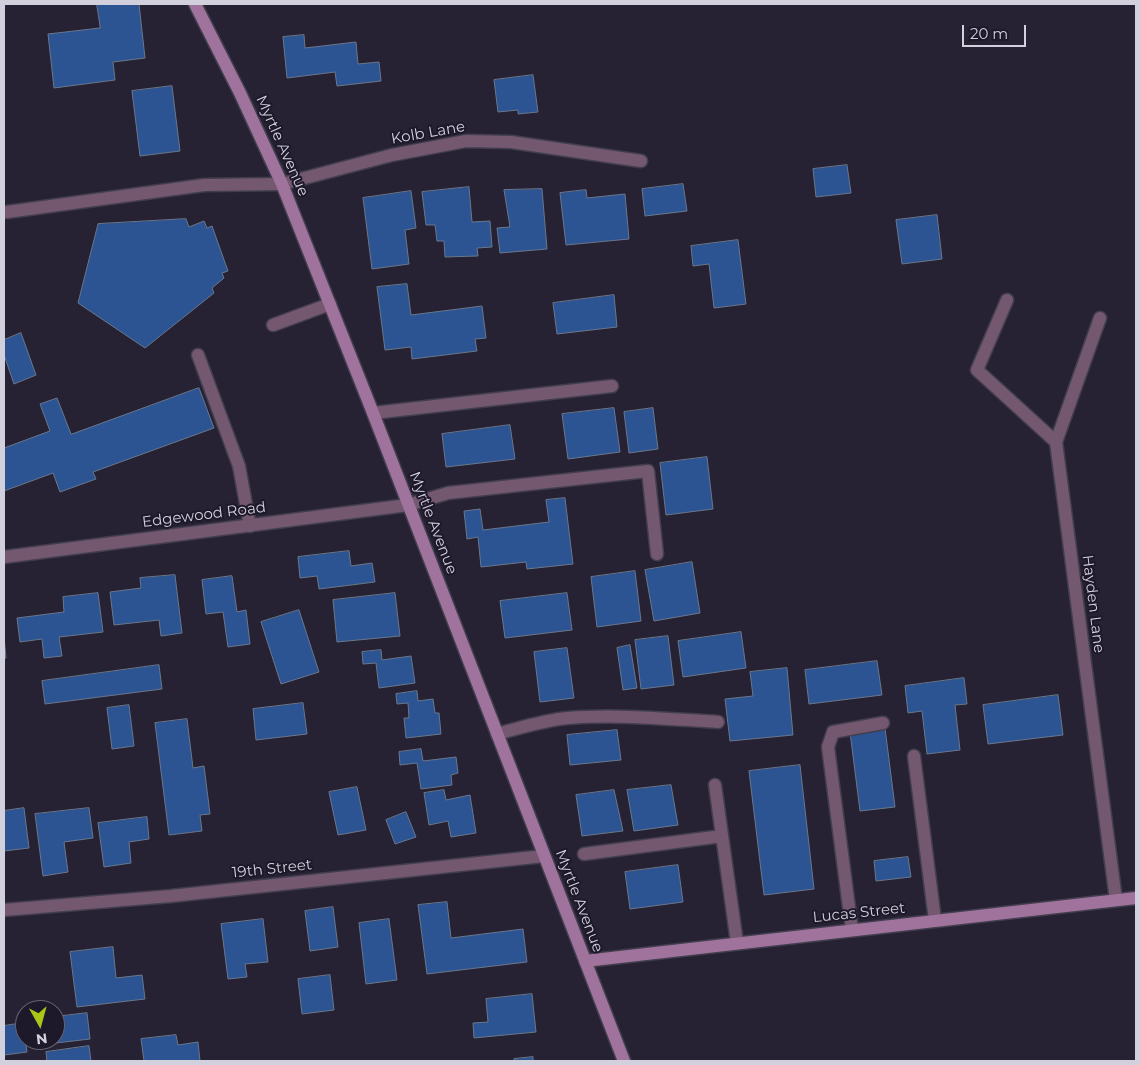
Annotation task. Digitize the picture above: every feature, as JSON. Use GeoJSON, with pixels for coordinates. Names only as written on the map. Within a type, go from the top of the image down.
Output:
{"type":"FeatureCollection","features":[{"type":"Feature","properties":{"kind":"main road","name":"Myrtle Avenue"},"geometry":{"type":"LineString","coordinates":[[194,4],[240,93],[282,184],[374,413],[624,1061]]}},
{"type":"Feature","properties":{"kind":"main road","name":"Lucas Street"},"geometry":{"type":"LineString","coordinates":[[585,961],[1136,898]]}},
{"type":"Feature","properties":{"kind":"street","name":"Kolb Lane"},"geometry":{"type":"LineString","coordinates":[[7,212],[204,185],[282,184],[392,155],[466,141],[511,142],[641,161]]}},
{"type":"Feature","properties":{"kind":"street"},"geometry":{"type":"LineString","coordinates":[[1008,300],[977,370],[1056,442]]}},
{"type":"Feature","properties":{"kind":"street"},"geometry":{"type":"LineString","coordinates":[[272,325],[330,304]]}},
{"type":"Feature","properties":{"kind":"street","name":"Hayden Lane"},"geometry":{"type":"LineString","coordinates":[[1100,318],[1056,442],[1116,900]]}},
{"type":"Feature","properties":{"kind":"street"},"geometry":{"type":"LineString","coordinates":[[198,355],[239,466],[250,526]]}},
{"type":"Feature","properties":{"kind":"street"},"geometry":{"type":"LineString","coordinates":[[374,413],[612,386]]}},
{"type":"Feature","properties":{"kind":"street","name":"Edgewood Road"},"geometry":{"type":"LineString","coordinates":[[4,557],[408,505],[448,494],[648,471],[657,554]]}},
{"type":"Feature","properties":{"kind":"street"},"geometry":{"type":"LineString","coordinates":[[497,734],[568,718],[637,717],[718,722]]}},
{"type":"Feature","properties":{"kind":"street"},"geometry":{"type":"LineString","coordinates":[[852,930],[828,747],[833,732],[883,722]]}},
{"type":"Feature","properties":{"kind":"street"},"geometry":{"type":"LineString","coordinates":[[914,756],[935,920]]}},
{"type":"Feature","properties":{"kind":"street"},"geometry":{"type":"LineString","coordinates":[[715,785],[737,943]]}},
{"type":"Feature","properties":{"kind":"street"},"geometry":{"type":"LineString","coordinates":[[584,854],[722,836]]}},
{"type":"Feature","properties":{"kind":"street","name":"19th Street"},"geometry":{"type":"LineString","coordinates":[[4,910],[171,896],[544,856]]}},
{"type":"Feature","properties":{"kind":"building"},"geometry":{"type":"Polygon","coordinates":[[[97,4],[139,4],[145,58],[113,62],[115,80],[54,88],[48,34],[100,28],[97,4]]]}},
{"type":"Feature","properties":{"kind":"building"},"geometry":{"type":"Polygon","coordinates":[[[304,35],[305,48],[356,42],[358,64],[379,62],[381,81],[337,86],[335,72],[287,78],[283,37],[304,35]]]}},
{"type":"Feature","properties":{"kind":"building"},"geometry":{"type":"Polygon","coordinates":[[[533,75],[538,112],[518,114],[518,110],[498,112],[494,80],[533,75]]]}},
{"type":"Feature","properties":{"kind":"building"},"geometry":{"type":"Polygon","coordinates":[[[172,86],[180,151],[140,156],[132,91],[172,86]]]}},
{"type":"Feature","properties":{"kind":"building"},"geometry":{"type":"Polygon","coordinates":[[[847,165],[851,193],[816,197],[813,169],[847,165]]]}},
{"type":"Feature","properties":{"kind":"building"},"geometry":{"type":"Polygon","coordinates":[[[683,184],[687,211],[645,216],[642,189],[683,184]]]}},
{"type":"Feature","properties":{"kind":"building"},"geometry":{"type":"Polygon","coordinates":[[[469,187],[472,222],[490,221],[492,247],[477,248],[478,256],[445,257],[444,241],[437,241],[435,225],[426,225],[422,192],[469,187]]]}},
{"type":"Feature","properties":{"kind":"building"},"geometry":{"type":"Polygon","coordinates":[[[542,189],[547,249],[500,253],[497,228],[510,227],[504,190],[542,189]]]}},
{"type":"Feature","properties":{"kind":"building"},"geometry":{"type":"Polygon","coordinates":[[[586,190],[587,198],[625,194],[629,239],[566,245],[560,193],[586,190]]]}},
{"type":"Feature","properties":{"kind":"building"},"geometry":{"type":"Polygon","coordinates":[[[411,191],[416,228],[405,230],[409,264],[372,269],[363,198],[411,191]]]}},
{"type":"Feature","properties":{"kind":"building"},"geometry":{"type":"Polygon","coordinates":[[[937,215],[942,259],[902,264],[896,220],[937,215]]]}},
{"type":"Feature","properties":{"kind":"building"},"geometry":{"type":"Polygon","coordinates":[[[186,219],[189,227],[204,221],[207,228],[212,226],[228,271],[222,273],[224,278],[212,288],[214,293],[145,348],[78,303],[98,224],[186,219]]]}},
{"type":"Feature","properties":{"kind":"building"},"geometry":{"type":"Polygon","coordinates":[[[738,240],[746,304],[714,308],[709,264],[693,266],[691,246],[738,240]]]}},
{"type":"Feature","properties":{"kind":"building"},"geometry":{"type":"Polygon","coordinates":[[[407,284],[411,315],[482,306],[486,338],[475,339],[477,351],[412,359],[411,347],[385,350],[377,287],[407,284]]]}},
{"type":"Feature","properties":{"kind":"building"},"geometry":{"type":"Polygon","coordinates":[[[614,295],[617,327],[557,334],[553,303],[614,295]]]}},
{"type":"Feature","properties":{"kind":"building"},"geometry":{"type":"Polygon","coordinates":[[[21,333],[36,375],[14,384],[4,355],[4,340],[21,333]]]}},
{"type":"Feature","properties":{"kind":"building"},"geometry":{"type":"Polygon","coordinates":[[[199,388],[214,428],[93,472],[96,479],[60,492],[53,473],[4,491],[4,448],[50,431],[40,404],[57,398],[71,434],[199,388]]]}},
{"type":"Feature","properties":{"kind":"building"},"geometry":{"type":"Polygon","coordinates":[[[614,408],[620,452],[568,459],[562,414],[614,408]]]}},
{"type":"Feature","properties":{"kind":"building"},"geometry":{"type":"Polygon","coordinates":[[[653,408],[658,449],[629,453],[624,412],[653,408]]]}},
{"type":"Feature","properties":{"kind":"building"},"geometry":{"type":"Polygon","coordinates":[[[510,425],[515,459],[446,467],[442,434],[510,425]]]}},
{"type":"Feature","properties":{"kind":"building"},"geometry":{"type":"Polygon","coordinates":[[[707,457],[713,509],[666,515],[660,463],[707,457]]]}},
{"type":"Feature","properties":{"kind":"building"},"geometry":{"type":"Polygon","coordinates":[[[565,498],[573,564],[527,569],[526,562],[481,567],[478,537],[467,539],[464,511],[480,509],[483,530],[549,522],[546,500],[565,498]]]}},
{"type":"Feature","properties":{"kind":"building"},"geometry":{"type":"Polygon","coordinates":[[[349,551],[351,566],[372,563],[375,582],[319,589],[317,576],[300,578],[298,557],[349,551]]]}},
{"type":"Feature","properties":{"kind":"building"},"geometry":{"type":"Polygon","coordinates":[[[692,562],[700,613],[654,621],[645,570],[692,562]]]}},
{"type":"Feature","properties":{"kind":"building"},"geometry":{"type":"Polygon","coordinates":[[[635,571],[641,621],[597,627],[591,577],[635,571]]]}},
{"type":"Feature","properties":{"kind":"building"},"geometry":{"type":"Polygon","coordinates":[[[175,575],[182,633],[161,636],[159,620],[114,625],[110,592],[141,588],[140,578],[175,575]]]}},
{"type":"Feature","properties":{"kind":"building"},"geometry":{"type":"Polygon","coordinates":[[[232,576],[237,612],[246,610],[250,644],[228,647],[223,612],[206,614],[202,580],[232,576]]]}},
{"type":"Feature","properties":{"kind":"building"},"geometry":{"type":"Polygon","coordinates":[[[98,593],[103,632],[59,637],[62,656],[44,658],[42,639],[20,642],[17,618],[64,612],[63,597],[98,593]]]}},
{"type":"Feature","properties":{"kind":"building"},"geometry":{"type":"Polygon","coordinates":[[[395,593],[400,636],[337,642],[333,600],[395,593]]]}},
{"type":"Feature","properties":{"kind":"building"},"geometry":{"type":"Polygon","coordinates":[[[567,593],[572,630],[505,638],[500,601],[567,593]]]}},
{"type":"Feature","properties":{"kind":"building"},"geometry":{"type":"Polygon","coordinates":[[[299,610],[319,672],[281,684],[261,622],[299,610]]]}},
{"type":"Feature","properties":{"kind":"building"},"geometry":{"type":"Polygon","coordinates":[[[741,632],[746,668],[683,677],[678,641],[741,632]]]}},
{"type":"Feature","properties":{"kind":"building"},"geometry":{"type":"Polygon","coordinates":[[[668,636],[674,685],[641,689],[635,640],[668,636]]]}},
{"type":"Feature","properties":{"kind":"building"},"geometry":{"type":"Polygon","coordinates":[[[4,637],[6,658],[4,659],[4,637]]]}},
{"type":"Feature","properties":{"kind":"building"},"geometry":{"type":"Polygon","coordinates":[[[630,645],[637,688],[623,690],[617,648],[630,645]]]}},
{"type":"Feature","properties":{"kind":"building"},"geometry":{"type":"Polygon","coordinates":[[[567,648],[574,698],[540,702],[534,652],[567,648]]]}},
{"type":"Feature","properties":{"kind":"building"},"geometry":{"type":"Polygon","coordinates":[[[381,650],[382,660],[411,656],[415,683],[379,688],[376,663],[363,664],[362,652],[381,650]]]}},
{"type":"Feature","properties":{"kind":"building"},"geometry":{"type":"Polygon","coordinates":[[[877,661],[882,695],[809,704],[805,670],[877,661]]]}},
{"type":"Feature","properties":{"kind":"building"},"geometry":{"type":"Polygon","coordinates":[[[159,665],[162,689],[45,704],[42,681],[159,665]]]}},
{"type":"Feature","properties":{"kind":"building"},"geometry":{"type":"Polygon","coordinates":[[[787,668],[793,735],[730,741],[725,699],[753,696],[750,672],[787,668]]]}},
{"type":"Feature","properties":{"kind":"building"},"geometry":{"type":"Polygon","coordinates":[[[964,678],[967,704],[955,705],[960,750],[927,754],[922,711],[908,713],[905,686],[964,678]]]}},
{"type":"Feature","properties":{"kind":"building"},"geometry":{"type":"Polygon","coordinates":[[[417,691],[418,701],[433,699],[435,713],[439,713],[441,734],[406,738],[404,718],[409,718],[408,703],[397,704],[396,694],[417,691]]]}},
{"type":"Feature","properties":{"kind":"building"},"geometry":{"type":"Polygon","coordinates":[[[1058,695],[1063,735],[988,744],[983,705],[1058,695]]]}},
{"type":"Feature","properties":{"kind":"building"},"geometry":{"type":"Polygon","coordinates":[[[303,703],[307,734],[256,740],[253,709],[303,703]]]}},
{"type":"Feature","properties":{"kind":"building"},"geometry":{"type":"Polygon","coordinates":[[[129,705],[134,746],[112,749],[107,708],[129,705]]]}},
{"type":"Feature","properties":{"kind":"building"},"geometry":{"type":"Polygon","coordinates":[[[187,719],[193,768],[204,766],[210,814],[200,815],[202,831],[169,835],[155,723],[187,719]]]}},
{"type":"Feature","properties":{"kind":"building"},"geometry":{"type":"Polygon","coordinates":[[[885,728],[895,807],[860,811],[850,732],[885,728]]]}},
{"type":"Feature","properties":{"kind":"building"},"geometry":{"type":"Polygon","coordinates":[[[617,730],[621,760],[570,765],[567,735],[617,730]]]}},
{"type":"Feature","properties":{"kind":"building"},"geometry":{"type":"Polygon","coordinates":[[[421,749],[423,761],[456,757],[458,773],[451,775],[452,785],[421,789],[417,763],[400,765],[399,752],[421,749]]]}},
{"type":"Feature","properties":{"kind":"building"},"geometry":{"type":"Polygon","coordinates":[[[800,765],[814,889],[764,895],[749,771],[800,765]]]}},
{"type":"Feature","properties":{"kind":"building"},"geometry":{"type":"Polygon","coordinates":[[[671,785],[678,825],[634,831],[627,790],[671,785]]]}},
{"type":"Feature","properties":{"kind":"building"},"geometry":{"type":"Polygon","coordinates":[[[357,787],[366,830],[338,835],[329,792],[357,787]]]}},
{"type":"Feature","properties":{"kind":"building"},"geometry":{"type":"Polygon","coordinates":[[[444,790],[446,800],[470,795],[476,833],[451,837],[448,821],[429,825],[424,793],[444,790]]]}},
{"type":"Feature","properties":{"kind":"building"},"geometry":{"type":"Polygon","coordinates":[[[614,790],[623,831],[582,836],[576,795],[614,790]]]}},
{"type":"Feature","properties":{"kind":"building"},"geometry":{"type":"Polygon","coordinates":[[[24,808],[29,848],[4,851],[4,811],[24,808]]]}},
{"type":"Feature","properties":{"kind":"building"},"geometry":{"type":"Polygon","coordinates":[[[89,808],[93,838],[64,842],[68,872],[43,876],[35,814],[89,808]]]}},
{"type":"Feature","properties":{"kind":"building"},"geometry":{"type":"Polygon","coordinates":[[[406,812],[416,837],[395,844],[386,820],[406,812]]]}},
{"type":"Feature","properties":{"kind":"building"},"geometry":{"type":"Polygon","coordinates":[[[147,817],[149,839],[129,842],[131,863],[104,867],[98,823],[147,817]]]}},
{"type":"Feature","properties":{"kind":"building"},"geometry":{"type":"Polygon","coordinates":[[[908,857],[911,877],[876,881],[874,861],[908,857]]]}},
{"type":"Feature","properties":{"kind":"building"},"geometry":{"type":"Polygon","coordinates":[[[678,865],[683,902],[630,909],[625,872],[678,865]]]}},
{"type":"Feature","properties":{"kind":"building"},"geometry":{"type":"Polygon","coordinates":[[[447,902],[451,938],[523,929],[527,962],[427,974],[418,905],[447,902]]]}},
{"type":"Feature","properties":{"kind":"building"},"geometry":{"type":"Polygon","coordinates":[[[333,907],[338,947],[310,951],[305,911],[333,907]]]}},
{"type":"Feature","properties":{"kind":"building"},"geometry":{"type":"Polygon","coordinates":[[[263,919],[268,962],[245,964],[247,977],[228,979],[221,924],[263,919]]]}},
{"type":"Feature","properties":{"kind":"building"},"geometry":{"type":"Polygon","coordinates":[[[389,919],[397,980],[366,984],[359,923],[389,919]]]}},
{"type":"Feature","properties":{"kind":"building"},"geometry":{"type":"Polygon","coordinates":[[[113,947],[116,978],[142,975],[145,999],[77,1007],[70,952],[113,947]]]}},
{"type":"Feature","properties":{"kind":"building"},"geometry":{"type":"Polygon","coordinates":[[[330,975],[334,1010],[302,1014],[298,979],[330,975]]]}},
{"type":"Feature","properties":{"kind":"building"},"geometry":{"type":"Polygon","coordinates":[[[532,994],[536,1032],[474,1038],[473,1023],[488,1022],[486,999],[532,994]]]}},
{"type":"Feature","properties":{"kind":"building"},"geometry":{"type":"Polygon","coordinates":[[[87,1013],[90,1039],[65,1042],[65,1016],[87,1013]]]}},
{"type":"Feature","properties":{"kind":"building"},"geometry":{"type":"Polygon","coordinates":[[[15,1024],[15,1050],[27,1050],[27,1052],[4,1055],[4,1026],[15,1024]]]}},
{"type":"Feature","properties":{"kind":"building"},"geometry":{"type":"Polygon","coordinates":[[[176,1035],[178,1045],[198,1042],[200,1061],[144,1061],[141,1039],[176,1035]]]}},
{"type":"Feature","properties":{"kind":"building"},"geometry":{"type":"Polygon","coordinates":[[[89,1046],[91,1061],[47,1061],[46,1052],[89,1046]]]}},
{"type":"Feature","properties":{"kind":"building"},"geometry":{"type":"Polygon","coordinates":[[[533,1057],[533,1061],[514,1061],[514,1059],[533,1057]]]}}]}
